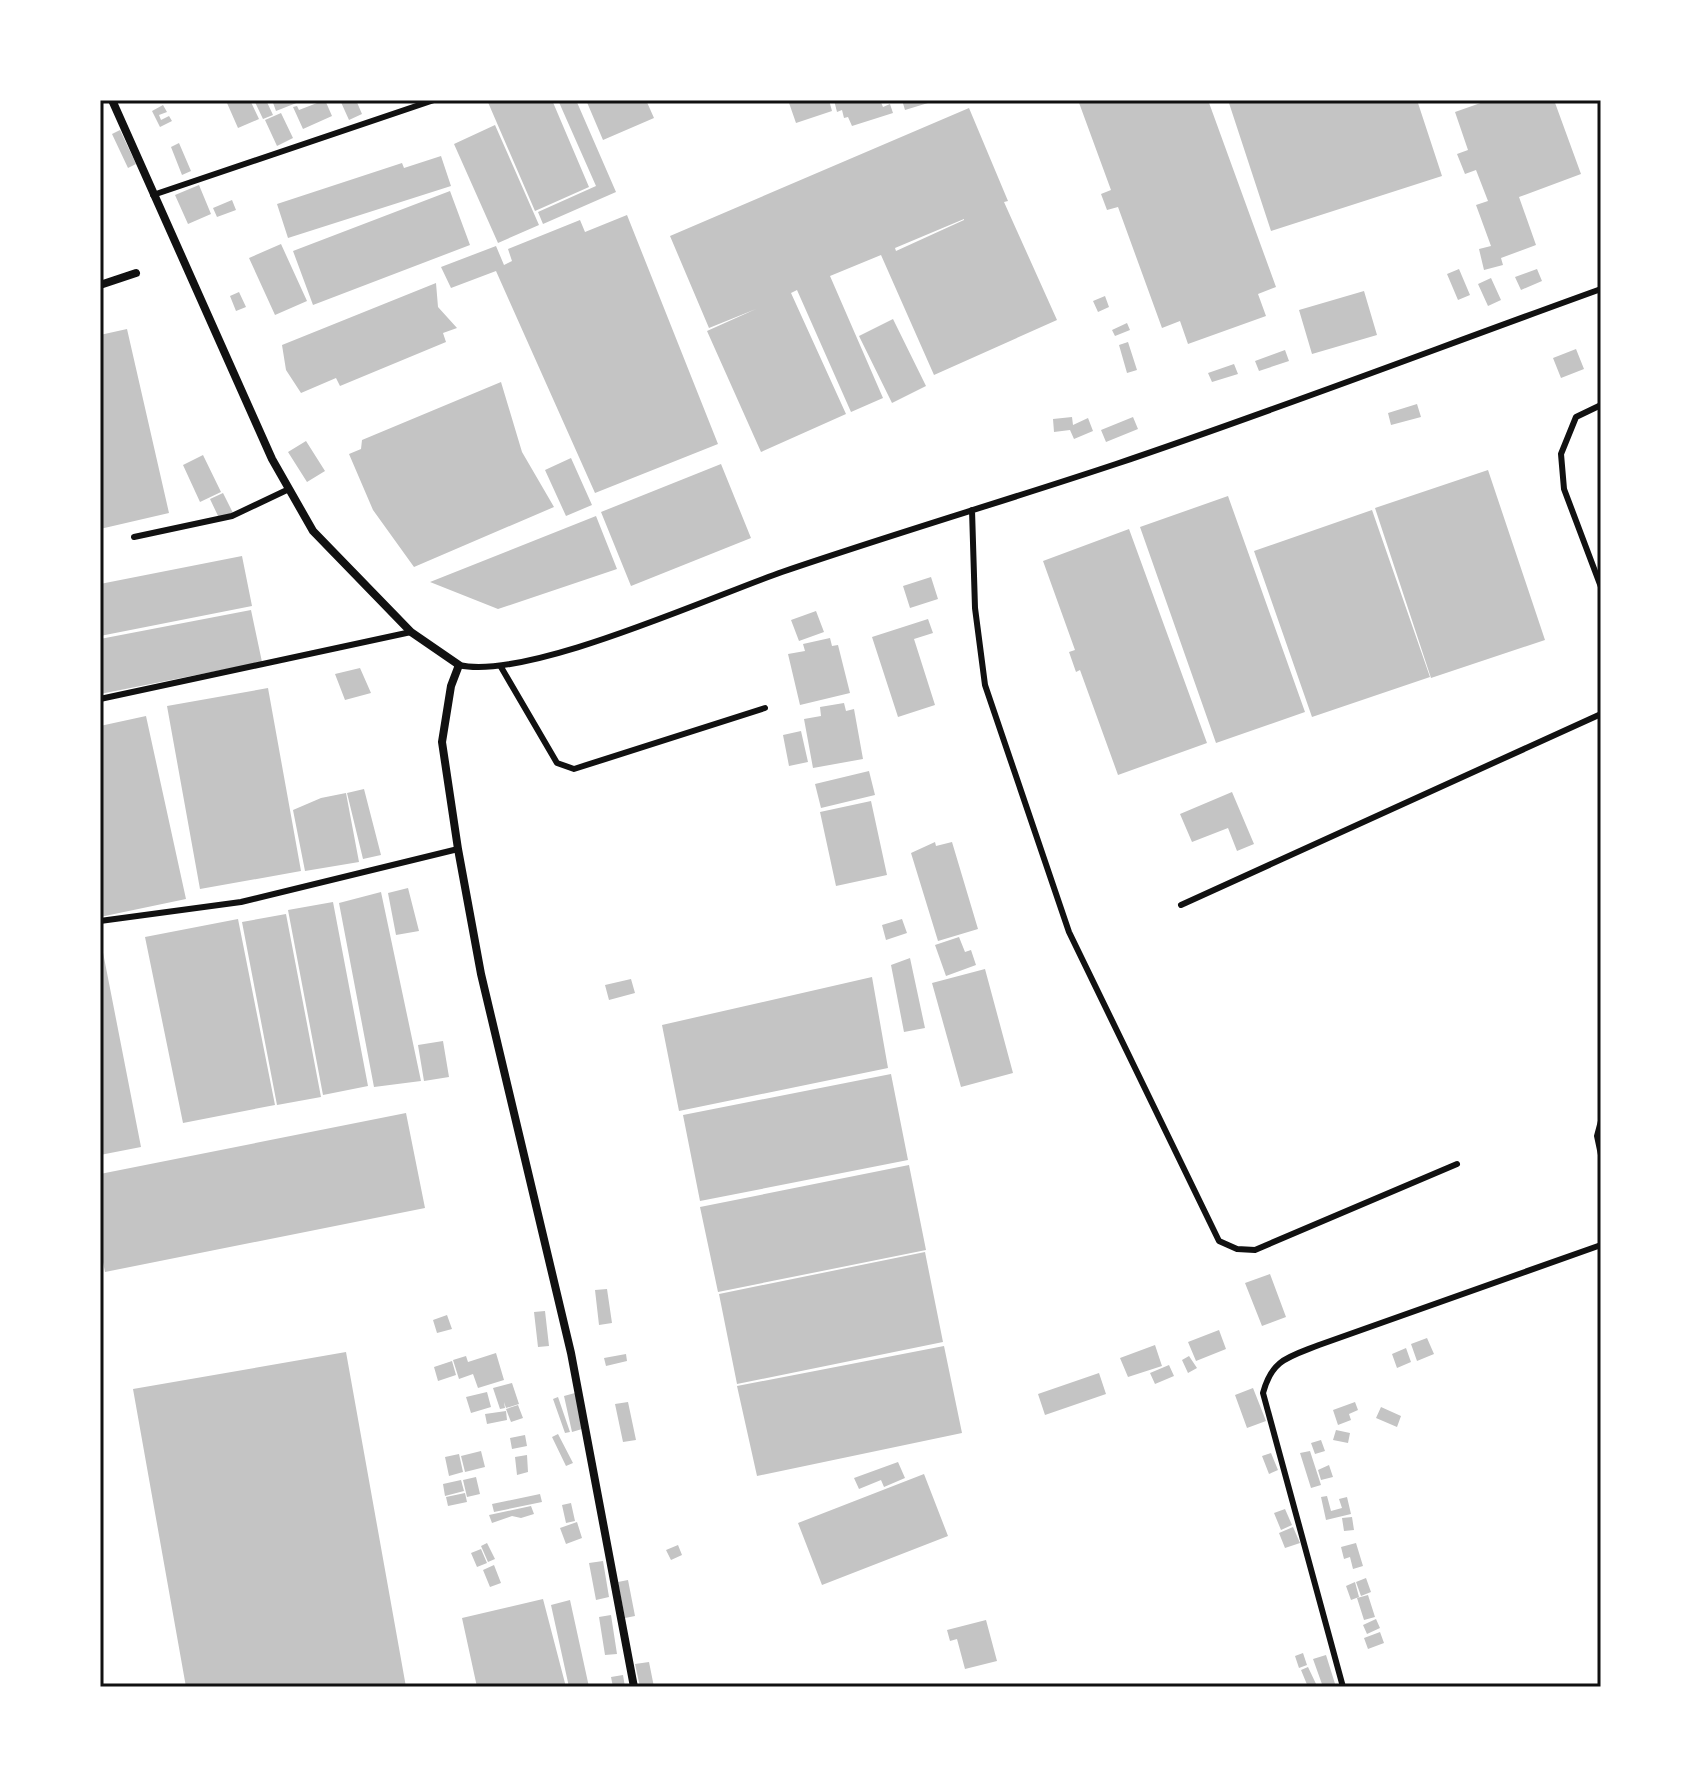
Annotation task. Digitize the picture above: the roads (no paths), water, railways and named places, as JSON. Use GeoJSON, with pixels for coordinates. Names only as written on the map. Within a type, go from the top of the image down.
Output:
{"type":"FeatureCollection","features":[{"type":"Feature","properties":{"kind":"street"},"geometry":{"type":"LineString","coordinates":[[112,100],[152,196],[272,459],[313,531],[411,632],[459,665],[451,686],[442,742],[458,849],[481,974],[571,1353],[634,1687]]}},
{"type":"Feature","properties":{"kind":"street"},"geometry":{"type":"LineString","coordinates":[[100,285],[136,273]]}},
{"type":"Feature","properties":{"kind":"lane"},"geometry":{"type":"LineString","coordinates":[[152,196],[434,100]]}},
{"type":"Feature","properties":{"kind":"lane"},"geometry":{"type":"LineString","coordinates":[[459,665],[479,670],[501,667],[587,642],[1118,463],[1601,289]]}},
{"type":"Feature","properties":{"kind":"lane"},"geometry":{"type":"LineString","coordinates":[[1601,405],[1576,417],[1561,454],[1564,489],[1601,587]]}},
{"type":"Feature","properties":{"kind":"lane"},"geometry":{"type":"LineString","coordinates":[[134,537],[232,516],[289,489]]}},
{"type":"Feature","properties":{"kind":"lane"},"geometry":{"type":"LineString","coordinates":[[972,510],[975,608],[985,685],[1069,932],[1219,1241],[1237,1249],[1255,1250],[1457,1164]]}},
{"type":"Feature","properties":{"kind":"lane"},"geometry":{"type":"LineString","coordinates":[[100,699],[411,632]]}},
{"type":"Feature","properties":{"kind":"lane"},"geometry":{"type":"LineString","coordinates":[[501,667],[557,763],[574,769],[765,708]]}},
{"type":"Feature","properties":{"kind":"lane"},"geometry":{"type":"LineString","coordinates":[[1181,905],[1601,714]]}},
{"type":"Feature","properties":{"kind":"lane"},"geometry":{"type":"LineString","coordinates":[[100,921],[241,902],[458,849]]}},
{"type":"Feature","properties":{"kind":"lane"},"geometry":{"type":"LineString","coordinates":[[1601,1121],[1597,1136],[1601,1155]]}},
{"type":"Feature","properties":{"kind":"lane"},"geometry":{"type":"LineString","coordinates":[[1343,1687],[1263,1393],[1268,1374],[1282,1360],[1319,1345],[1601,1245]]}}]}
